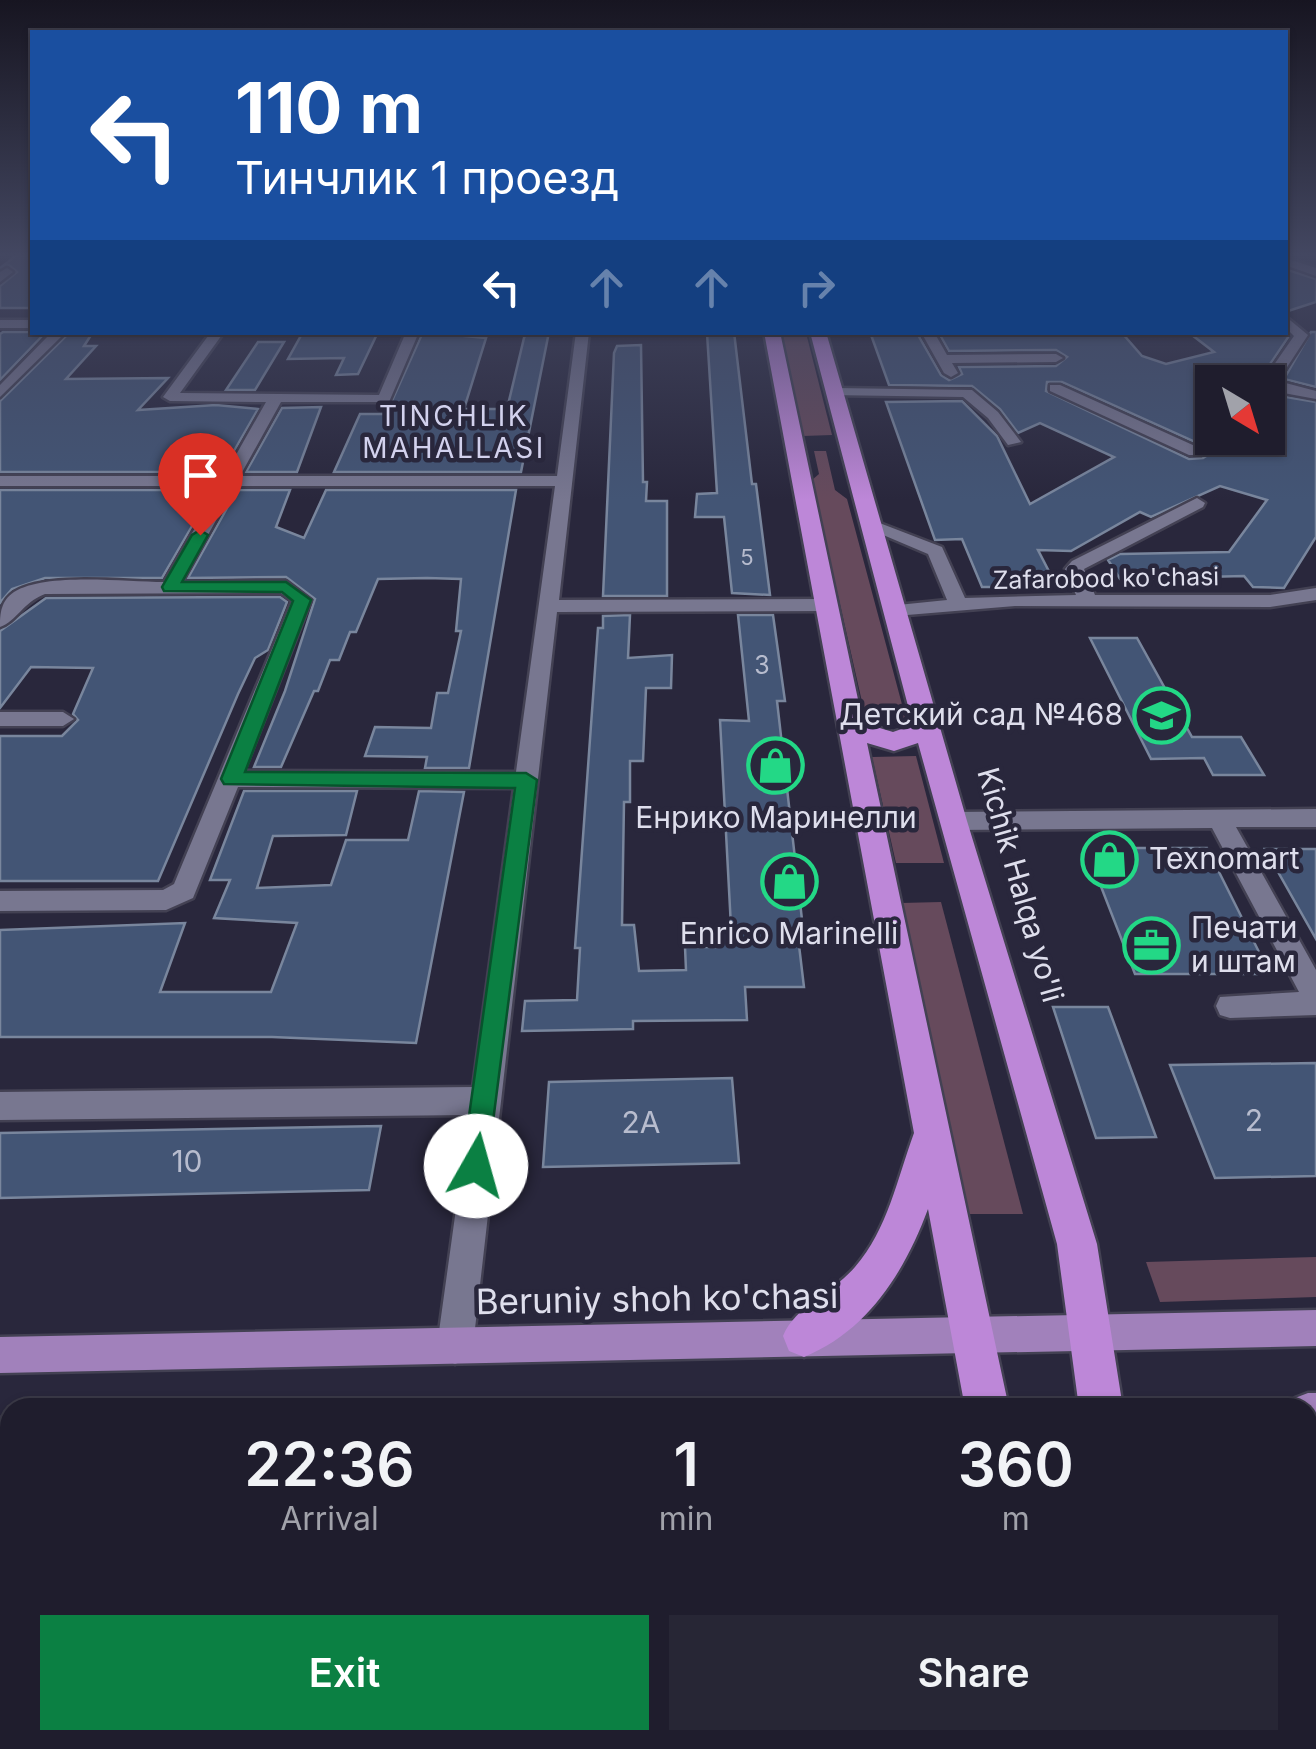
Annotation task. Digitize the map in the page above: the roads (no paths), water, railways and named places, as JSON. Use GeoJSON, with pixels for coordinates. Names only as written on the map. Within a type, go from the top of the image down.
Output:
{"type":"FeatureCollection","features":[{"type":"Feature","properties":{"kind":"highway","name":"Kichik Halqa yo'li"},"geometry":{"type":"LineString","coordinates":[[774,337],[824,445],[871,526],[1077,1244],[1100,1398]]}},
{"type":"Feature","properties":{"kind":"highway","name":"Kichik Halqa yo'li"},"geometry":{"type":"LineString","coordinates":[[819,337],[835,392],[824,445],[827,605],[985,1398]]}},
{"type":"Feature","properties":{"kind":"highway"},"geometry":{"type":"LineString","coordinates":[[851,728],[894,742],[929,729]]}},
{"type":"Feature","properties":{"kind":"highway"},"geometry":{"type":"LineString","coordinates":[[804,1336],[868,1283],[886,1258],[906,1218],[932,1132]]}},
{"type":"Feature","properties":{"kind":"main road","name":"Beruniy shoh ko'chasi"},"geometry":{"type":"LineString","coordinates":[[0,1355],[1316,1328]]}},
{"type":"Feature","properties":{"kind":"street"},"geometry":{"type":"LineString","coordinates":[[0,393],[55,337]]}},
{"type":"Feature","properties":{"kind":"street"},"geometry":{"type":"LineString","coordinates":[[215,337],[170,396],[384,399],[411,337]]}},
{"type":"Feature","properties":{"kind":"street"},"geometry":{"type":"LineString","coordinates":[[455,1346],[549,606],[561,481],[582,337]]}},
{"type":"Feature","properties":{"kind":"street"},"geometry":{"type":"LineString","coordinates":[[931,337],[960,391]]}},
{"type":"Feature","properties":{"kind":"street"},"geometry":{"type":"LineString","coordinates":[[1281,365],[1301,337]]}},
{"type":"Feature","properties":{"kind":"street"},"geometry":{"type":"LineString","coordinates":[[944,359],[1056,358]]}},
{"type":"Feature","properties":{"kind":"street"},"geometry":{"type":"LineString","coordinates":[[1055,388],[1195,452]]}},
{"type":"Feature","properties":{"kind":"street"},"geometry":{"type":"LineString","coordinates":[[1285,388],[1316,395]]}},
{"type":"Feature","properties":{"kind":"street"},"geometry":{"type":"LineString","coordinates":[[835,392],[960,391],[975,397],[1012,442]]}},
{"type":"Feature","properties":{"kind":"street"},"geometry":{"type":"LineString","coordinates":[[170,587],[276,400]]}},
{"type":"Feature","properties":{"kind":"street"},"geometry":{"type":"LineString","coordinates":[[0,482],[561,481]]}},
{"type":"Feature","properties":{"kind":"street"},"geometry":{"type":"LineString","coordinates":[[1088,601],[1074,569],[1078,564],[1198,503]]}},
{"type":"Feature","properties":{"kind":"street"},"geometry":{"type":"LineString","coordinates":[[871,526],[936,551],[959,607]]}},
{"type":"Feature","properties":{"kind":"street"},"geometry":{"type":"LineString","coordinates":[[0,620],[19,598],[34,590],[286,587],[302,600],[232,779],[184,891],[177,898],[0,901]]}},
{"type":"Feature","properties":{"kind":"street","name":"Zafarobod ko'chasi"},"geometry":{"type":"LineString","coordinates":[[896,610],[1016,600],[1270,602],[1316,594]]}},
{"type":"Feature","properties":{"kind":"street"},"geometry":{"type":"LineString","coordinates":[[549,606],[827,605]]}},
{"type":"Feature","properties":{"kind":"street"},"geometry":{"type":"LineString","coordinates":[[0,719],[63,718]]}},
{"type":"Feature","properties":{"kind":"street"},"geometry":{"type":"LineString","coordinates":[[232,779],[526,780]]}},
{"type":"Feature","properties":{"kind":"street"},"geometry":{"type":"LineString","coordinates":[[953,820],[1316,818]]}},
{"type":"Feature","properties":{"kind":"street"},"geometry":{"type":"LineString","coordinates":[[1218,819],[1316,1000],[1230,1006]]}},
{"type":"Feature","properties":{"kind":"street"},"geometry":{"type":"LineString","coordinates":[[0,1106],[484,1101]]}},
{"type":"Feature","properties":{"kind":"place","name":"Детский сад №468"},"geometry":{"type":"Point","coordinates":[1162,715]}},
{"type":"Feature","properties":{"kind":"place","name":"Енрико Маринелли"},"geometry":{"type":"Point","coordinates":[776,766]}},
{"type":"Feature","properties":{"kind":"place","name":"Texnomart"},"geometry":{"type":"Point","coordinates":[1110,859]}},
{"type":"Feature","properties":{"kind":"place","name":"Enrico Marinelli"},"geometry":{"type":"Point","coordinates":[789,881]}},
{"type":"Feature","properties":{"kind":"place","name":"Печати и штам"},"geometry":{"type":"Point","coordinates":[1152,945]}},
{"type":"Feature","properties":{"kind":"district","name":"TINCHLIK MAHALLASI"},"geometry":{"type":"Point","coordinates":[454,432]}}]}
